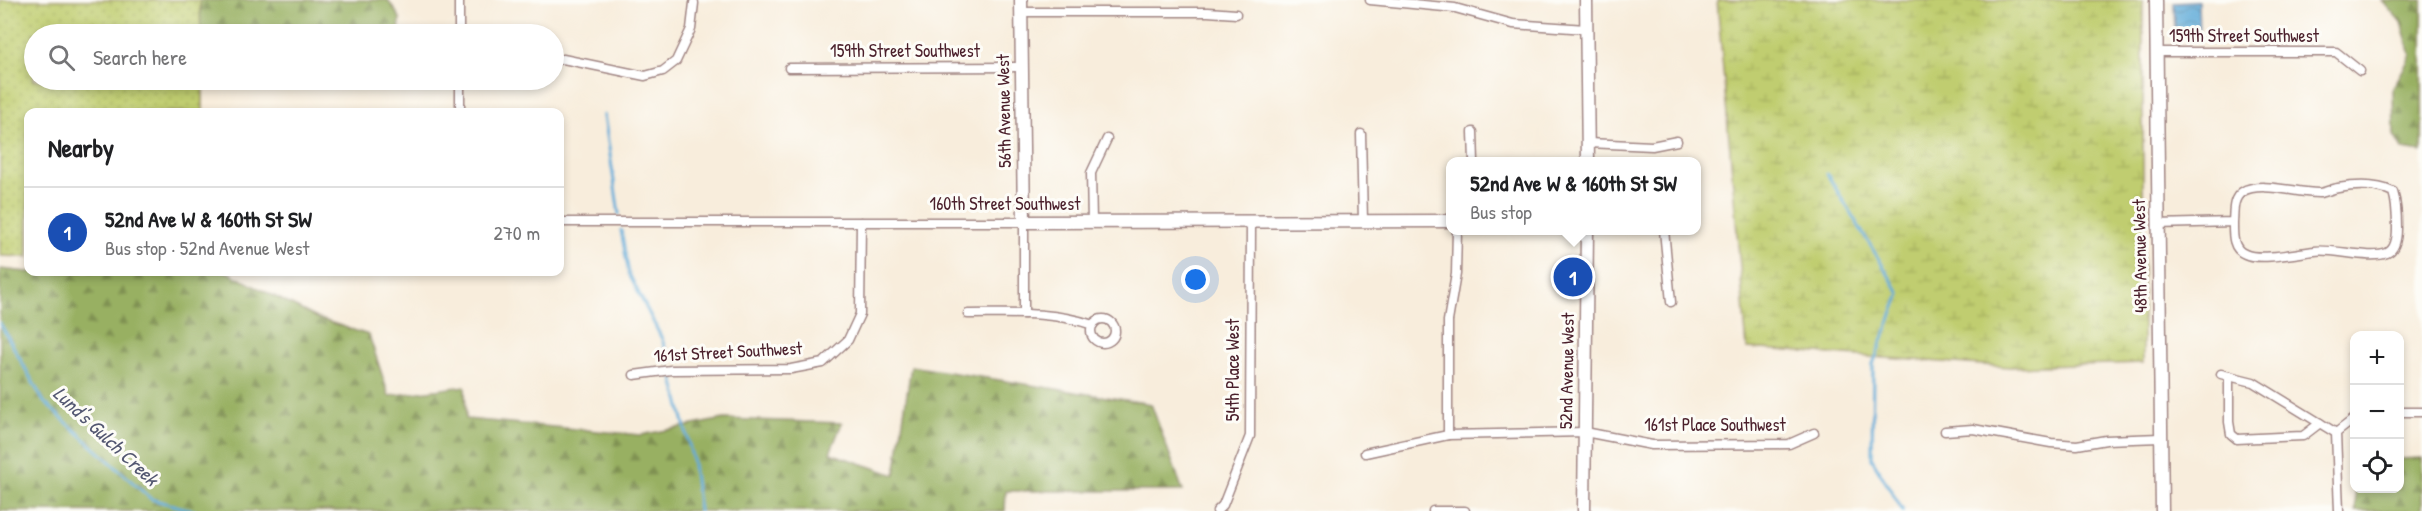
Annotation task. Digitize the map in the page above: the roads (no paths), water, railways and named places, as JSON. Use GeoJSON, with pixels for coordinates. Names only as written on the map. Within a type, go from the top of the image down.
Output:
{"type":"FeatureCollection","features":[{"type":"Feature","properties":{"kind":"street"},"geometry":{"type":"LineString","coordinates":[[459,0],[459,24]]}},
{"type":"Feature","properties":{"kind":"street"},"geometry":{"type":"LineString","coordinates":[[1370,0],[1455,8],[1513,24],[1586,28]]}},
{"type":"Feature","properties":{"kind":"street"},"geometry":{"type":"LineString","coordinates":[[1586,0],[1588,157]]}},
{"type":"Feature","properties":{"kind":"street","name":"48th Avenue West"},"geometry":{"type":"LineString","coordinates":[[2156,0],[2162,511]]}},
{"type":"Feature","properties":{"kind":"street"},"geometry":{"type":"LineString","coordinates":[[564,60],[645,76],[663,71],[676,61],[692,29],[694,3]]}},
{"type":"Feature","properties":{"kind":"street"},"geometry":{"type":"LineString","coordinates":[[1021,6],[1236,14]]}},
{"type":"Feature","properties":{"kind":"street","name":"56th Avenue West"},"geometry":{"type":"LineString","coordinates":[[1021,6],[1024,222]]}},
{"type":"Feature","properties":{"kind":"street","name":"159th Street Southwest"},"geometry":{"type":"LineString","coordinates":[[2157,52],[2336,52],[2360,71]]}},
{"type":"Feature","properties":{"kind":"street","name":"159th Street Southwest"},"geometry":{"type":"LineString","coordinates":[[789,68],[1021,67]]}},
{"type":"Feature","properties":{"kind":"street"},"geometry":{"type":"LineString","coordinates":[[460,90],[460,108]]}},
{"type":"Feature","properties":{"kind":"street"},"geometry":{"type":"LineString","coordinates":[[1473,132],[1474,157]]}},
{"type":"Feature","properties":{"kind":"street"},"geometry":{"type":"LineString","coordinates":[[1361,134],[1363,221]]}},
{"type":"Feature","properties":{"kind":"street"},"geometry":{"type":"LineString","coordinates":[[1092,222],[1091,173],[1107,139]]}},
{"type":"Feature","properties":{"kind":"street"},"geometry":{"type":"LineString","coordinates":[[1588,143],[1652,146],[1677,141]]}},
{"type":"Feature","properties":{"kind":"street"},"geometry":{"type":"LineString","coordinates":[[2354,186],[2382,187],[2393,192],[2396,201],[2397,237],[2393,248],[2386,253],[2345,254],[2333,250],[2291,255],[2247,256],[2239,251],[2233,241],[2233,222],[2234,201],[2239,194],[2248,189],[2320,193],[2354,186]]}},
{"type":"Feature","properties":{"kind":"street","name":"54th Place West"},"geometry":{"type":"LineString","coordinates":[[1217,511],[1223,506],[1250,436],[1251,221]]}},
{"type":"Feature","properties":{"kind":"street","name":"160th Street Southwest"},"geometry":{"type":"LineString","coordinates":[[564,222],[1446,221]]}},
{"type":"Feature","properties":{"kind":"street","name":"161st Street Southwest"},"geometry":{"type":"LineString","coordinates":[[634,375],[671,370],[791,369],[823,363],[848,340],[860,314],[861,222]]}},
{"type":"Feature","properties":{"kind":"street"},"geometry":{"type":"LineString","coordinates":[[1024,222],[1024,314]]}},
{"type":"Feature","properties":{"kind":"street"},"geometry":{"type":"LineString","coordinates":[[2157,224],[2233,222]]}},
{"type":"Feature","properties":{"kind":"street"},"geometry":{"type":"LineString","coordinates":[[1448,435],[1448,321],[1456,274],[1457,235]]}},
{"type":"Feature","properties":{"kind":"street","name":"52nd Avenue West"},"geometry":{"type":"LineString","coordinates":[[1584,511],[1587,235]]}},
{"type":"Feature","properties":{"kind":"street"},"geometry":{"type":"LineString","coordinates":[[1664,235],[1671,302]]}},
{"type":"Feature","properties":{"kind":"street"},"geometry":{"type":"LineString","coordinates":[[968,314],[1069,317],[1093,325]]}},
{"type":"Feature","properties":{"kind":"street"},"geometry":{"type":"LineString","coordinates":[[2320,423],[2303,436],[2237,439],[2231,434],[2225,375],[2253,382],[2320,423],[2336,433]]}},
{"type":"Feature","properties":{"kind":"street"},"geometry":{"type":"LineString","coordinates":[[2404,412],[2422,412]]}},
{"type":"Feature","properties":{"kind":"street"},"geometry":{"type":"LineString","coordinates":[[2336,433],[2350,423]]}},
{"type":"Feature","properties":{"kind":"street"},"geometry":{"type":"LineString","coordinates":[[1945,431],[1973,429],[2051,443],[2077,445],[2106,440],[2160,438]]}},
{"type":"Feature","properties":{"kind":"street","name":"161st Place Southwest"},"geometry":{"type":"LineString","coordinates":[[1365,453],[1448,435],[1585,432],[1652,445],[1789,444],[1814,433]]}},
{"type":"Feature","properties":{"kind":"street"},"geometry":{"type":"LineString","coordinates":[[2336,433],[2339,511]]}},
{"type":"Feature","properties":{"kind":"street"},"geometry":{"type":"LineString","coordinates":[[1433,511],[1465,511]]}},
{"type":"Feature","properties":{"kind":"water"},"geometry":{"type":"Polygon","coordinates":[[[2198,1],[2199,36],[2175,36],[2174,2],[2198,1]]]}},
{"type":"Feature","properties":{"kind":"waterway"},"geometry":{"type":"LineString","coordinates":[[604,115],[619,214]]}},
{"type":"Feature","properties":{"kind":"waterway","name":"Lund's Gulch Creek"},"geometry":{"type":"LineString","coordinates":[[1827,174],[1900,294],[1873,364],[1872,459],[1903,511]]}},
{"type":"Feature","properties":{"kind":"waterway"},"geometry":{"type":"LineString","coordinates":[[621,230],[629,274],[662,339],[669,362]]}},
{"type":"Feature","properties":{"kind":"waterway","name":"Lund's Gulch Creek"},"geometry":{"type":"LineString","coordinates":[[0,323],[44,402],[151,499],[195,511]]}},
{"type":"Feature","properties":{"kind":"waterway"},"geometry":{"type":"LineString","coordinates":[[673,378],[692,457],[699,511]]}},
{"type":"Feature","properties":{"kind":"place","name":"52nd Ave W & 160th St SW"},"geometry":{"type":"Point","coordinates":[1573,277]}}]}
